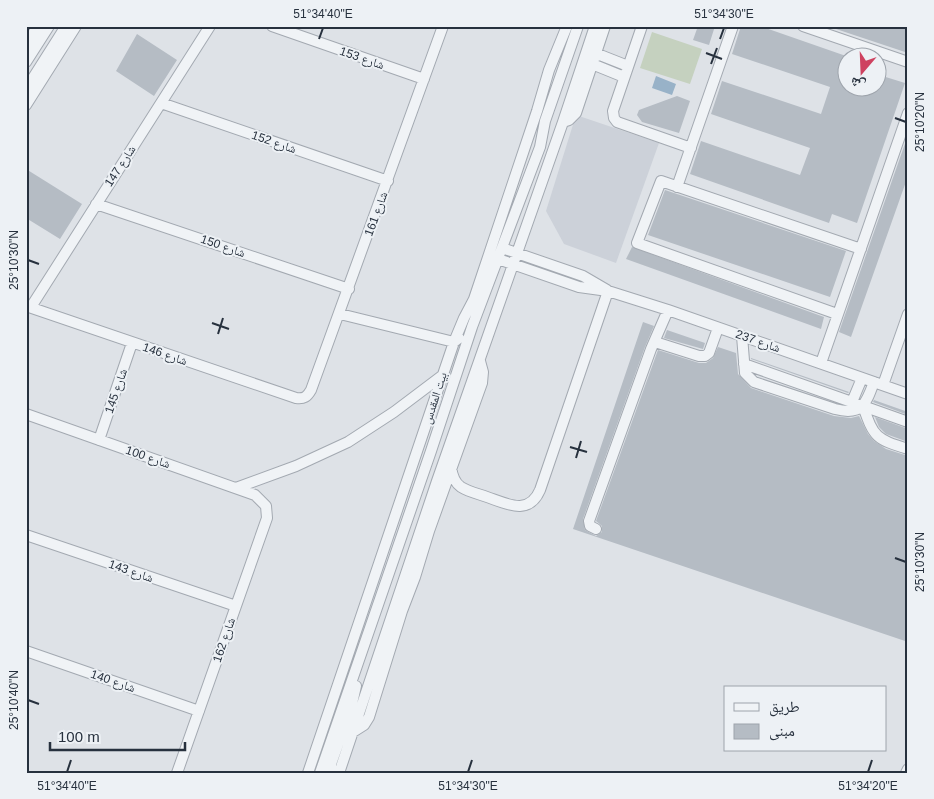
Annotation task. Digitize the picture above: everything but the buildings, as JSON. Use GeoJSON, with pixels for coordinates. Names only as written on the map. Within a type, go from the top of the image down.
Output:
{"type":"FeatureCollection","features":[{"type":"Feature","properties":{"kind":"street"},"geometry":{"type":"LineString","coordinates":[[26,44],[38,26]]}},
{"type":"Feature","properties":{"kind":"street"},"geometry":{"type":"LineString","coordinates":[[26,62],[49,26]]}},
{"type":"Feature","properties":{"kind":"street"},"geometry":{"type":"LineString","coordinates":[[26,89],[66,26]]}},
{"type":"Feature","properties":{"kind":"street"},"geometry":{"type":"LineString","coordinates":[[26,105],[76,26]]}},
{"type":"Feature","properties":{"kind":"street","name":"شارع 147"},"geometry":{"type":"LineString","coordinates":[[29,306],[210,26]]}},
{"type":"Feature","properties":{"kind":"street","name":"شارع 153"},"geometry":{"type":"LineString","coordinates":[[272,26],[424,79]]}},
{"type":"Feature","properties":{"kind":"street","name":"شارع 161"},"geometry":{"type":"LineString","coordinates":[[304,398],[311,390],[340,314],[443,26]]}},
{"type":"Feature","properties":{"kind":"street","name":"بيت المقدس"},"geometry":{"type":"LineString","coordinates":[[308,773],[454,342],[474,299],[537,111],[544,84],[568,26]]}},
{"type":"Feature","properties":{"kind":"street","name":"بيت المقدس"},"geometry":{"type":"LineString","coordinates":[[320,773],[472,327],[540,147],[551,102],[578,26]]}},
{"type":"Feature","properties":{"kind":"street"},"geometry":{"type":"LineString","coordinates":[[339,773],[437,481],[595,26]]}},
{"type":"Feature","properties":{"kind":"street"},"geometry":{"type":"LineString","coordinates":[[563,122],[572,118],[576,113],[605,26]]}},
{"type":"Feature","properties":{"kind":"street"},"geometry":{"type":"LineString","coordinates":[[642,26],[613,111],[614,118],[617,122],[691,148]]}},
{"type":"Feature","properties":{"kind":"street"},"geometry":{"type":"LineString","coordinates":[[678,187],[733,26]]}},
{"type":"Feature","properties":{"kind":"street"},"geometry":{"type":"LineString","coordinates":[[803,26],[908,62]]}},
{"type":"Feature","properties":{"kind":"street"},"geometry":{"type":"LineString","coordinates":[[595,54],[628,66]]}},
{"type":"Feature","properties":{"kind":"street"},"geometry":{"type":"LineString","coordinates":[[592,64],[624,77]]}},
{"type":"Feature","properties":{"kind":"street"},"geometry":{"type":"LineString","coordinates":[[544,84],[551,102]]}},
{"type":"Feature","properties":{"kind":"street","name":"شارع 152"},"geometry":{"type":"LineString","coordinates":[[161,103],[388,180]]}},
{"type":"Feature","properties":{"kind":"street"},"geometry":{"type":"LineString","coordinates":[[821,363],[908,113]]}},
{"type":"Feature","properties":{"kind":"street"},"geometry":{"type":"LineString","coordinates":[[837,314],[638,243],[660,181],[861,249]]}},
{"type":"Feature","properties":{"kind":"street","name":"شارع 150"},"geometry":{"type":"LineString","coordinates":[[96,204],[349,289]]}},
{"type":"Feature","properties":{"kind":"street","name":"شارع 237"},"geometry":{"type":"LineString","coordinates":[[502,248],[583,276],[608,291],[668,310],[908,394]]}},
{"type":"Feature","properties":{"kind":"street","name":"شارع 237"},"geometry":{"type":"LineString","coordinates":[[498,259],[579,287],[608,291]]}},
{"type":"Feature","properties":{"kind":"street"},"geometry":{"type":"LineString","coordinates":[[451,467],[454,479],[461,487],[516,506],[530,503],[538,495],[608,291]]}},
{"type":"Feature","properties":{"kind":"street","name":"شارع 146"},"geometry":{"type":"LineString","coordinates":[[29,306],[296,398],[304,398]]}},
{"type":"Feature","properties":{"kind":"street"},"geometry":{"type":"LineString","coordinates":[[596,529],[590,526],[589,521],[668,310]]}},
{"type":"Feature","properties":{"kind":"street"},"geometry":{"type":"LineString","coordinates":[[340,314],[454,342],[472,327]]}},
{"type":"Feature","properties":{"kind":"street"},"geometry":{"type":"LineString","coordinates":[[852,402],[872,382],[904,339],[908,314]]}},
{"type":"Feature","properties":{"kind":"street"},"geometry":{"type":"LineString","coordinates":[[655,342],[698,356],[705,356],[709,352],[718,328]]}},
{"type":"Feature","properties":{"kind":"street"},"geometry":{"type":"LineString","coordinates":[[742,336],[745,373],[754,382],[840,411],[852,411],[866,403],[872,382]]}},
{"type":"Feature","properties":{"kind":"street","name":"شارع 145"},"geometry":{"type":"LineString","coordinates":[[99,440],[132,342]]}},
{"type":"Feature","properties":{"kind":"street"},"geometry":{"type":"LineString","coordinates":[[353,732],[364,725],[369,717],[402,611],[482,383],[483,372],[480,361]]}},
{"type":"Feature","properties":{"kind":"street"},"geometry":{"type":"LineString","coordinates":[[744,364],[908,422]]}},
{"type":"Feature","properties":{"kind":"street"},"geometry":{"type":"LineString","coordinates":[[236,488],[296,466],[348,442],[394,412],[443,375]]}},
{"type":"Feature","properties":{"kind":"street"},"geometry":{"type":"LineString","coordinates":[[863,406],[875,434],[883,440],[908,450]]}},
{"type":"Feature","properties":{"kind":"street","name":"شارع 100"},"geometry":{"type":"LineString","coordinates":[[26,414],[255,495],[266,506]]}},
{"type":"Feature","properties":{"kind":"street"},"geometry":{"type":"LineString","coordinates":[[442,494],[451,489],[461,487]]}},
{"type":"Feature","properties":{"kind":"street","name":"شارع 162"},"geometry":{"type":"LineString","coordinates":[[177,773],[267,518],[266,506]]}},
{"type":"Feature","properties":{"kind":"street","name":"شارع 143"},"geometry":{"type":"LineString","coordinates":[[26,535],[236,606]]}},
{"type":"Feature","properties":{"kind":"street","name":"شارع 140"},"geometry":{"type":"LineString","coordinates":[[26,651],[199,711]]}},
{"type":"Feature","properties":{"kind":"street"},"geometry":{"type":"LineString","coordinates":[[331,773],[332,760],[353,699],[358,663]]}},
{"type":"Feature","properties":{"kind":"street"},"geometry":{"type":"LineString","coordinates":[[343,761],[349,773]]}},
{"type":"Feature","properties":{"kind":"street"},"geometry":{"type":"LineString","coordinates":[[906,773],[908,769]]}},
{"type":"Feature","properties":{"kind":"shaded area"},"geometry":{"type":"Polygon","coordinates":[[[576,115],[659,143],[616,263],[564,244],[546,211],[576,115]]]}},
{"type":"Feature","properties":{"kind":"green space"},"geometry":{"type":"Polygon","coordinates":[[[652,32],[702,49],[690,84],[640,68],[652,32]]]}},
{"type":"Feature","properties":{"kind":"water"},"geometry":{"type":"Polygon","coordinates":[[[656,76],[676,84],[672,95],[652,88],[656,76]]]}}]}
